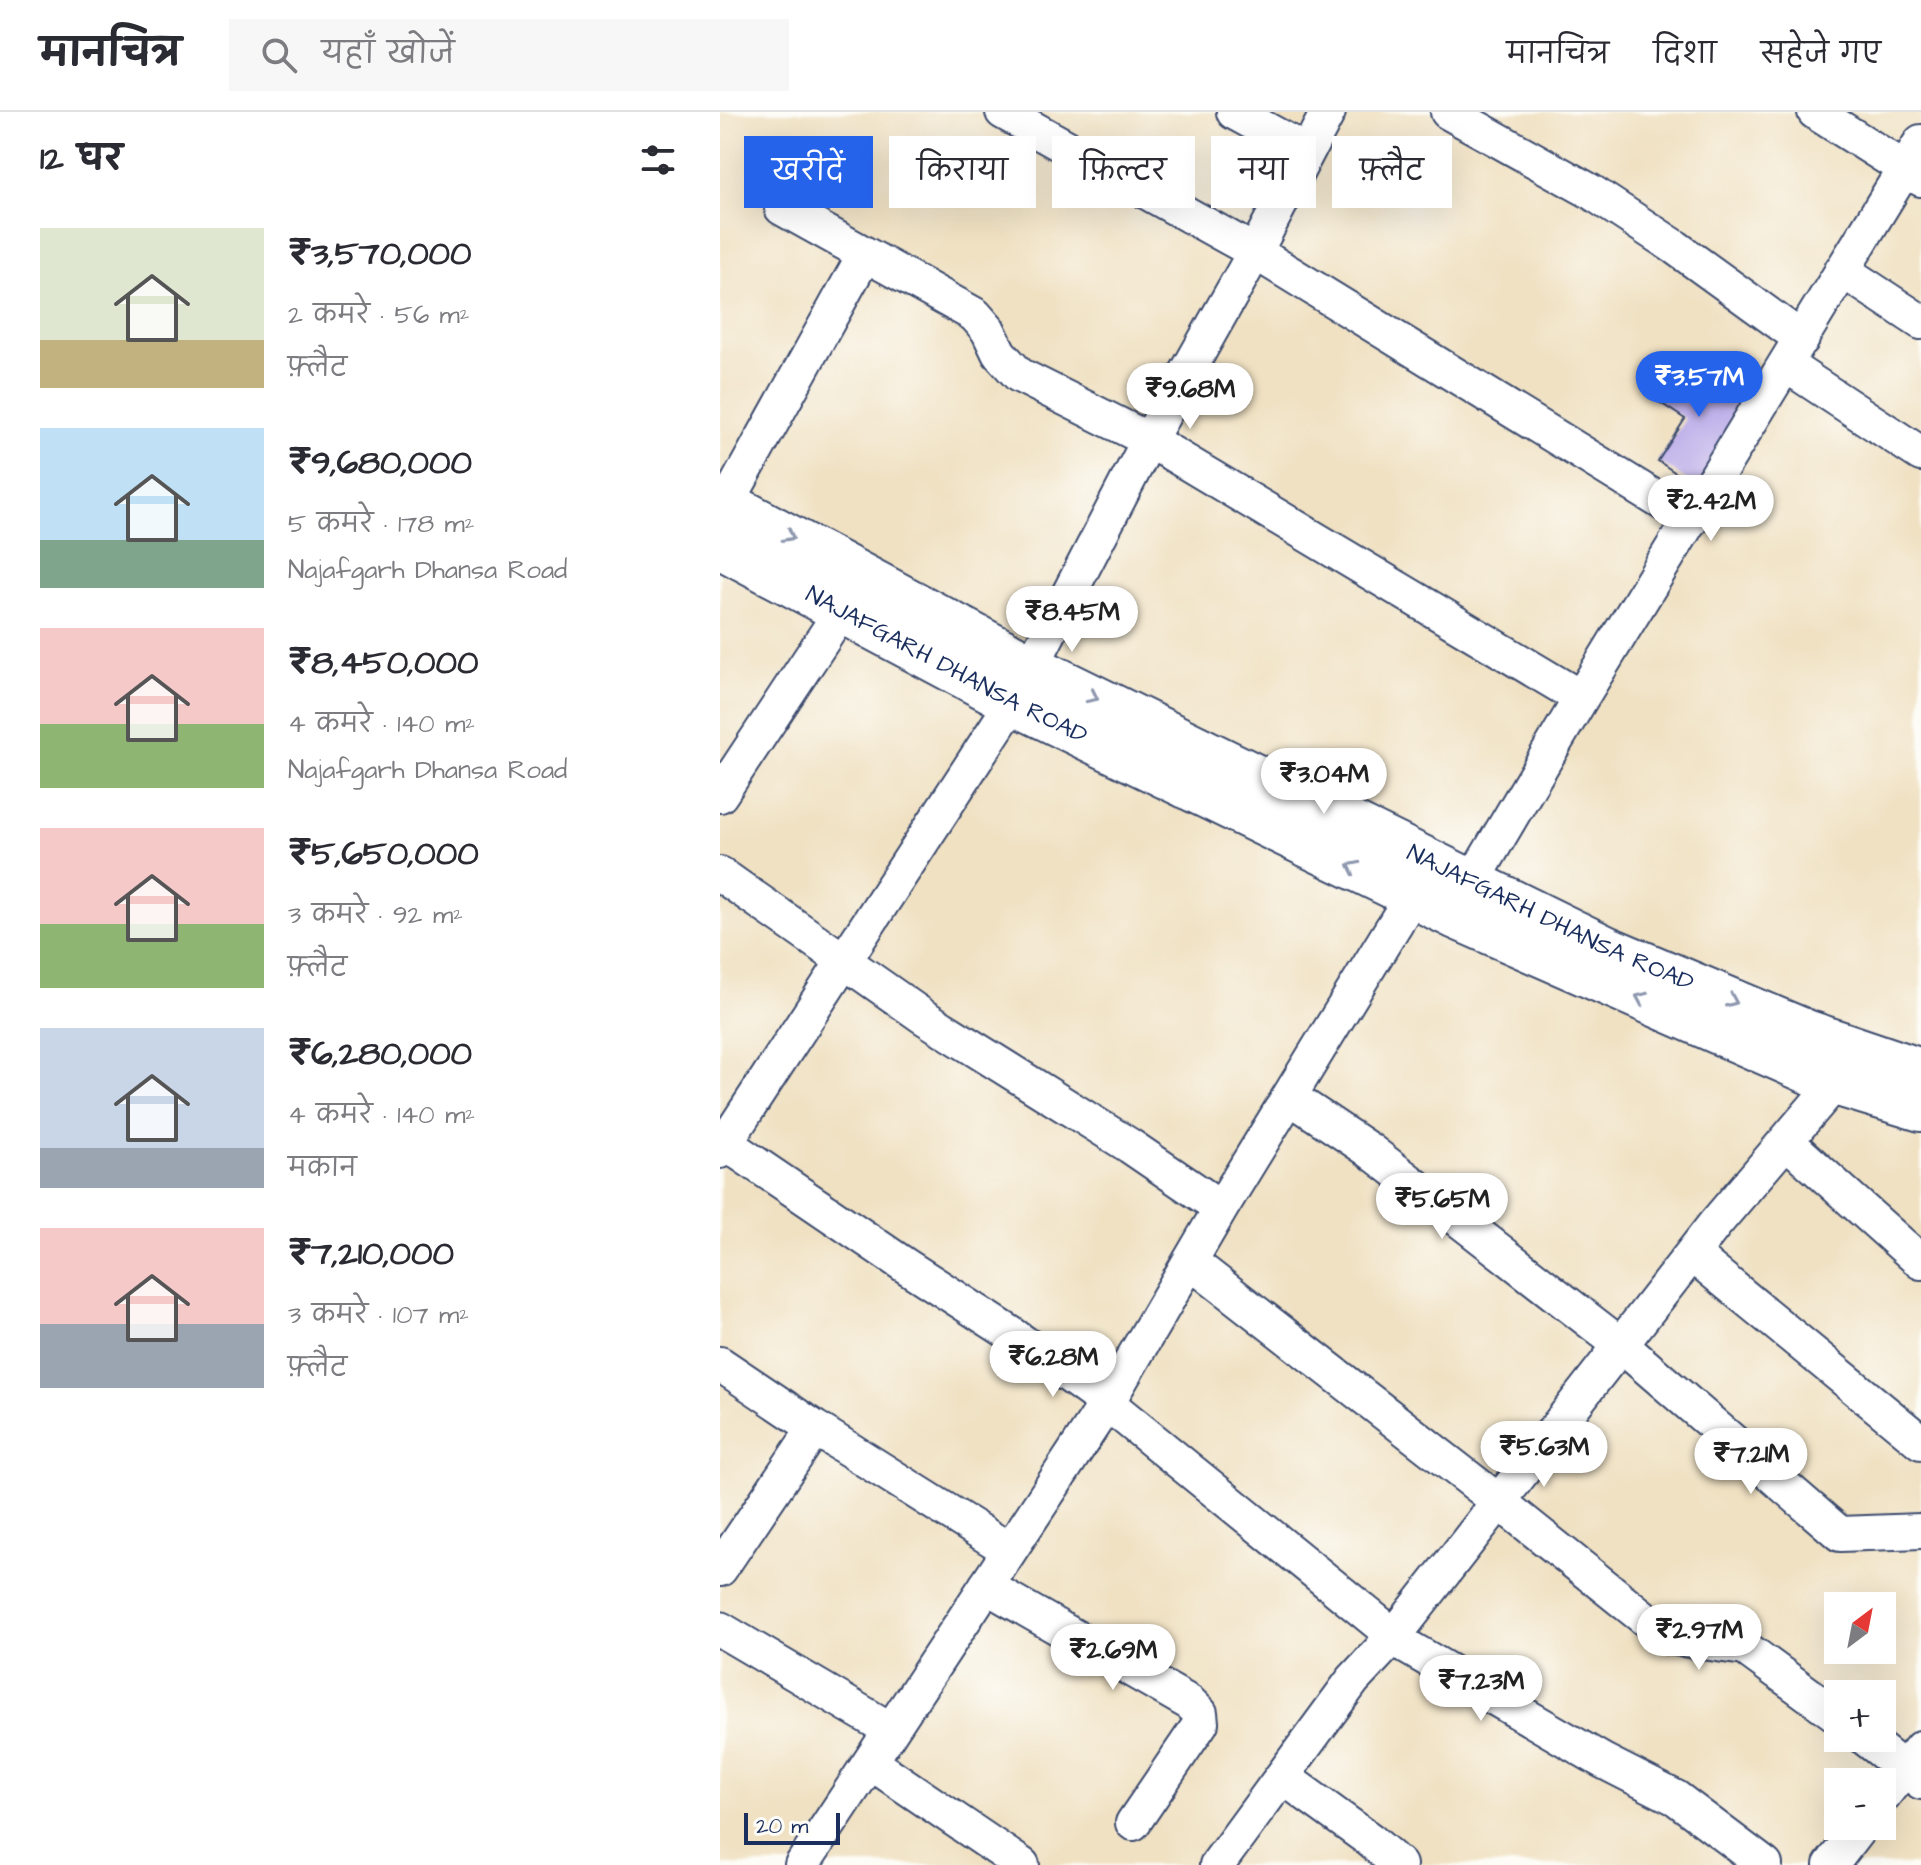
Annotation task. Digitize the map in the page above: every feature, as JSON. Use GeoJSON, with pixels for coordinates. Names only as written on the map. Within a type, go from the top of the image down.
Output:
{"type":"FeatureCollection","features":[{"type":"Feature","properties":{"kind":"main road","name":"NAJAFGARH DHANSA ROAD"},"geometry":{"type":"LineString","coordinates":[[724,502],[1023,685],[1412,896],[1463,899],[1608,949],[1806,1032],[1921,1071]]}},
{"type":"Feature","properties":{"kind":"main road","name":"NAJAFGARH DHANSA ROAD"},"geometry":{"type":"LineString","coordinates":[[720,546],[843,609],[1023,685],[1835,1083],[1921,1109]]}},
{"type":"Feature","properties":{"kind":"street"},"geometry":{"type":"LineString","coordinates":[[1003,112],[1255,252],[1691,520]]}},
{"type":"Feature","properties":{"kind":"street"},"geometry":{"type":"LineString","coordinates":[[1234,112],[1278,136]]}},
{"type":"Feature","properties":{"kind":"street"},"geometry":{"type":"LineString","coordinates":[[1315,136],[1328,112]]}},
{"type":"Feature","properties":{"kind":"street"},"geometry":{"type":"LineString","coordinates":[[1448,112],[1590,191],[1675,247],[1794,352],[1921,454]]}},
{"type":"Feature","properties":{"kind":"street"},"geometry":{"type":"LineString","coordinates":[[1463,899],[1581,698],[1842,270],[1915,163],[1815,112]]}},
{"type":"Feature","properties":{"kind":"street"},"geometry":{"type":"LineString","coordinates":[[782,208],[975,315],[988,330],[999,353],[1019,375],[1149,440],[1581,698]]}},
{"type":"Feature","properties":{"kind":"street"},"geometry":{"type":"LineString","coordinates":[[1278,208],[1149,440],[1023,685],[723,1147],[1010,1333],[1107,1403],[1409,1648],[1589,1753],[1676,1798],[1765,1865]]}},
{"type":"Feature","properties":{"kind":"street"},"geometry":{"type":"LineString","coordinates":[[724,502],[865,254]]}},
{"type":"Feature","properties":{"kind":"street"},"geometry":{"type":"LineString","coordinates":[[1842,270],[1921,322]]}},
{"type":"Feature","properties":{"kind":"street"},"geometry":{"type":"LineString","coordinates":[[720,795],[843,609]]}},
{"type":"Feature","properties":{"kind":"street"},"geometry":{"type":"LineString","coordinates":[[720,874],[924,1017],[1130,1146],[1221,1208]]}},
{"type":"Feature","properties":{"kind":"street"},"geometry":{"type":"LineString","coordinates":[[810,1862],[870,1762],[1107,1403],[1192,1263],[1221,1208],[1412,896]]}},
{"type":"Feature","properties":{"kind":"street"},"geometry":{"type":"LineString","coordinates":[[1217,1865],[1353,1680],[1395,1635],[1692,1254],[1835,1083]]}},
{"type":"Feature","properties":{"kind":"street"},"geometry":{"type":"LineString","coordinates":[[1290,1097],[1380,1158],[1622,1346],[1840,1534],[1921,1531]]}},
{"type":"Feature","properties":{"kind":"street"},"geometry":{"type":"LineString","coordinates":[[1786,1141],[1921,1262]]}},
{"type":"Feature","properties":{"kind":"street"},"geometry":{"type":"LineString","coordinates":[[1692,1254],[1921,1442]]}},
{"type":"Feature","properties":{"kind":"street"},"geometry":{"type":"LineString","coordinates":[[1192,1263],[1668,1637],[1745,1648],[1824,1706]]}},
{"type":"Feature","properties":{"kind":"street"},"geometry":{"type":"LineString","coordinates":[[720,1364],[815,1428],[1009,1550]]}},
{"type":"Feature","properties":{"kind":"street"},"geometry":{"type":"LineString","coordinates":[[720,1569],[815,1428]]}},
{"type":"Feature","properties":{"kind":"street"},"geometry":{"type":"LineString","coordinates":[[986,1586],[1190,1703],[1200,1713],[1201,1723],[1133,1823]]}},
{"type":"Feature","properties":{"kind":"street"},"geometry":{"type":"LineString","coordinates":[[720,1629],[891,1730]]}},
{"type":"Feature","properties":{"kind":"street"},"geometry":{"type":"LineString","coordinates":[[1890,1752],[1915,1766],[1896,1784]]}},
{"type":"Feature","properties":{"kind":"street"},"geometry":{"type":"LineString","coordinates":[[870,1762],[1022,1865]]}},
{"type":"Feature","properties":{"kind":"street"},"geometry":{"type":"LineString","coordinates":[[1283,1777],[1399,1865]]}},
{"type":"Feature","properties":{"kind":"street"},"geometry":{"type":"LineString","coordinates":[[1831,1865],[1850,1840]]}},
{"type":"Feature","properties":{"kind":"building"},"geometry":{"type":"Polygon","coordinates":[[[1681,356],[1752,402],[1697,487],[1658,461],[1685,419],[1653,398],[1681,356]]]}}]}
